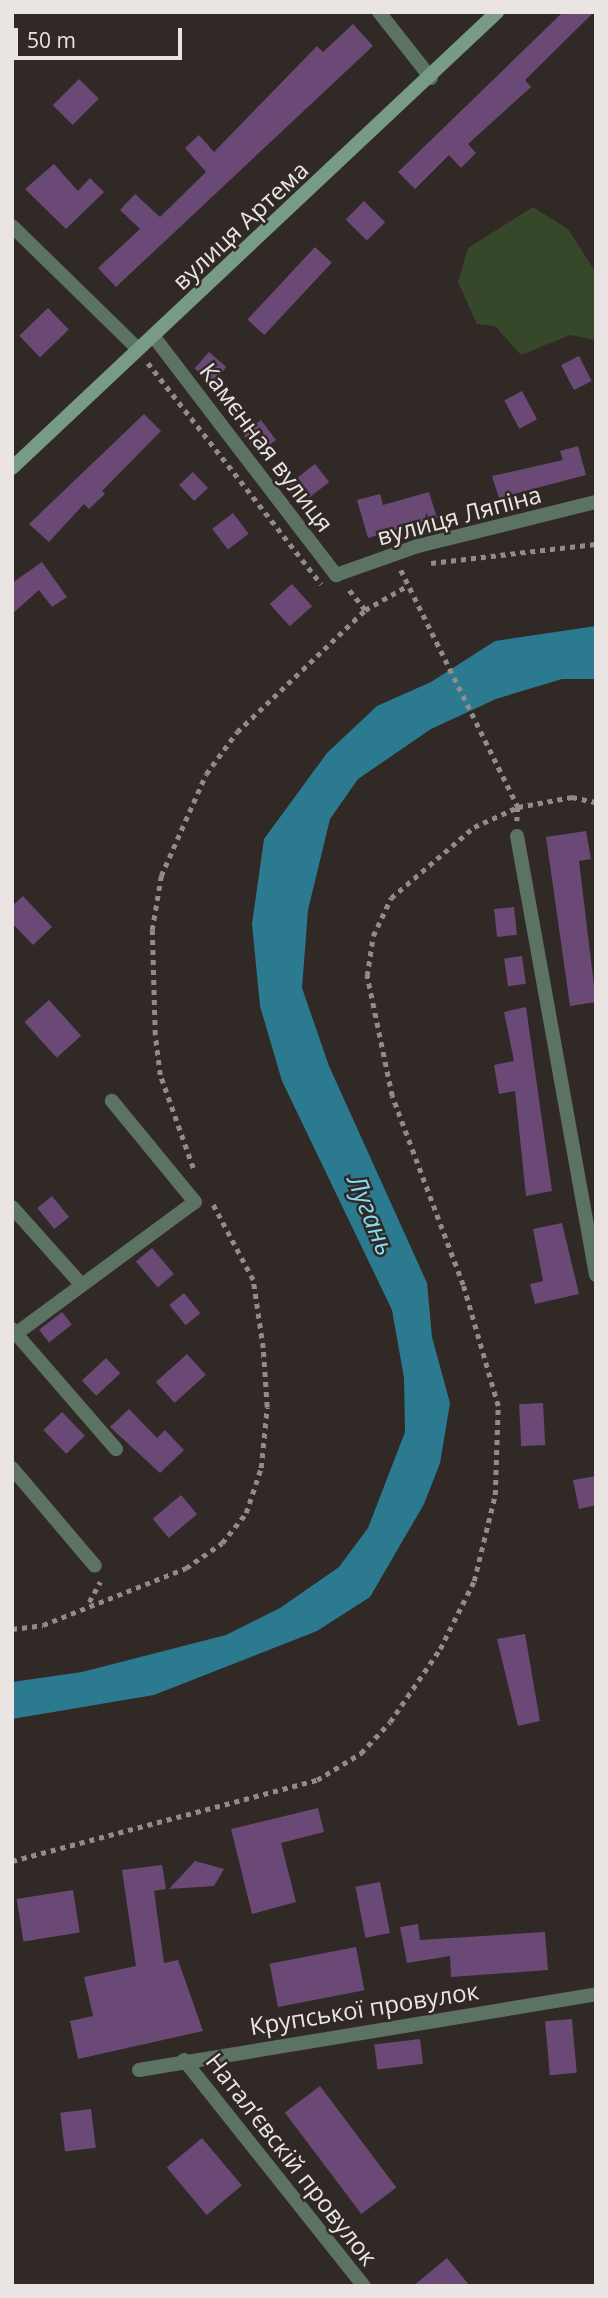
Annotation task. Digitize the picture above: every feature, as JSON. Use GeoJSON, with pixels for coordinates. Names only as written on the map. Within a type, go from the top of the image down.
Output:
{"type":"FeatureCollection","features":[{"type":"Feature","properties":{"kind":"street"},"geometry":{"type":"LineString","coordinates":[[379,12],[431,78]]}},
{"type":"Feature","properties":{"kind":"street","name":"вулиця Артема"},"geometry":{"type":"LineString","coordinates":[[12,468],[136,348],[158,342],[498,12]]}},
{"type":"Feature","properties":{"kind":"street"},"geometry":{"type":"LineString","coordinates":[[12,226],[136,348]]}},
{"type":"Feature","properties":{"kind":"street","name":"Камєнная вулиця"},"geometry":{"type":"LineString","coordinates":[[158,342],[336,575]]}},
{"type":"Feature","properties":{"kind":"street","name":"вулиця Ляпіна"},"geometry":{"type":"LineString","coordinates":[[336,575],[418,546],[596,502]]}},
{"type":"Feature","properties":{"kind":"street"},"geometry":{"type":"LineString","coordinates":[[517,836],[596,1275]]}},
{"type":"Feature","properties":{"kind":"street"},"geometry":{"type":"LineString","coordinates":[[112,1101],[195,1202],[15,1331],[116,1449]]}},
{"type":"Feature","properties":{"kind":"street"},"geometry":{"type":"LineString","coordinates":[[12,1207],[80,1283]]}},
{"type":"Feature","properties":{"kind":"street"},"geometry":{"type":"LineString","coordinates":[[12,1468],[96,1566]]}},
{"type":"Feature","properties":{"kind":"street","name":"Крупської провулок"},"geometry":{"type":"LineString","coordinates":[[139,2070],[184,2060],[596,1994]]}},
{"type":"Feature","properties":{"kind":"street","name":"Натал’євскій провулок"},"geometry":{"type":"LineString","coordinates":[[184,2060],[364,2286]]}},
{"type":"Feature","properties":{"kind":"path"},"geometry":{"type":"LineString","coordinates":[[136,348],[317,587]]}},
{"type":"Feature","properties":{"kind":"path"},"geometry":{"type":"LineString","coordinates":[[418,546],[430,564],[596,544]]}},
{"type":"Feature","properties":{"kind":"path"},"geometry":{"type":"LineString","coordinates":[[336,575],[365,610]]}},
{"type":"Feature","properties":{"kind":"path"},"geometry":{"type":"LineString","coordinates":[[198,1179],[182,1147],[155,1035],[152,930],[161,876],[206,774],[237,732],[365,610],[407,586],[518,807]]}},
{"type":"Feature","properties":{"kind":"path"},"geometry":{"type":"LineString","coordinates":[[12,1861],[317,1780],[361,1753],[390,1723],[440,1649],[474,1581],[495,1495],[498,1406],[463,1285],[391,1096],[367,976],[373,936],[391,898],[474,827],[518,807],[572,797],[596,802]]}},
{"type":"Feature","properties":{"kind":"path"},"geometry":{"type":"LineString","coordinates":[[12,1629],[43,1625],[186,1568],[222,1543],[246,1513],[261,1468],[266,1419],[263,1348],[253,1280],[204,1189]]}},
{"type":"Feature","properties":{"kind":"green space"},"geometry":{"type":"Polygon","coordinates":[[[533,207],[568,229],[596,273],[596,340],[570,335],[521,355],[495,326],[477,324],[458,282],[468,248],[533,207]]]}},
{"type":"Feature","properties":{"kind":"water","name":"Лугань"},"geometry":{"type":"Polygon","coordinates":[[[596,626],[596,679],[562,679],[496,699],[431,729],[358,779],[330,819],[308,910],[302,988],[329,1066],[427,1283],[432,1337],[450,1403],[440,1463],[424,1504],[370,1597],[317,1631],[154,1695],[12,1719],[12,1682],[82,1672],[226,1635],[280,1608],[339,1567],[368,1528],[405,1432],[404,1378],[392,1310],[282,1081],[260,1006],[252,924],[264,839],[327,753],[377,706],[431,682],[495,641],[596,626]]]}},
{"type":"Feature","properties":{"kind":"building"},"geometry":{"type":"Polygon","coordinates":[[[563,12],[594,12],[525,80],[531,87],[468,144],[476,153],[461,168],[449,155],[415,189],[398,172],[563,12]]]}},
{"type":"Feature","properties":{"kind":"building"},"geometry":{"type":"Polygon","coordinates":[[[353,24],[373,46],[116,287],[98,268],[140,229],[120,210],[135,194],[160,217],[206,172],[185,148],[199,135],[214,152],[317,46],[323,52],[353,24]]]}},
{"type":"Feature","properties":{"kind":"building"},"geometry":{"type":"Polygon","coordinates":[[[79,79],[99,99],[73,125],[53,105],[79,79]]]}},
{"type":"Feature","properties":{"kind":"building"},"geometry":{"type":"Polygon","coordinates":[[[54,164],[78,191],[90,178],[104,192],[66,229],[25,189],[54,164]]]}},
{"type":"Feature","properties":{"kind":"building"},"geometry":{"type":"Polygon","coordinates":[[[364,201],[385,222],[367,241],[346,219],[364,201]]]}},
{"type":"Feature","properties":{"kind":"building"},"geometry":{"type":"Polygon","coordinates":[[[315,247],[332,263],[264,335],[247,319],[315,247]]]}},
{"type":"Feature","properties":{"kind":"building"},"geometry":{"type":"Polygon","coordinates":[[[48,308],[69,330],[40,357],[19,336],[48,308]]]}},
{"type":"Feature","properties":{"kind":"building"},"geometry":{"type":"Polygon","coordinates":[[[209,352],[226,367],[212,384],[195,369],[209,352]]]}},
{"type":"Feature","properties":{"kind":"building"},"geometry":{"type":"Polygon","coordinates":[[[579,356],[592,381],[574,390],[561,365],[579,356]]]}},
{"type":"Feature","properties":{"kind":"building"},"geometry":{"type":"Polygon","coordinates":[[[522,391],[537,419],[519,429],[504,400],[522,391]]]}},
{"type":"Feature","properties":{"kind":"building"},"geometry":{"type":"Polygon","coordinates":[[[144,414],[161,431],[102,491],[105,494],[89,509],[84,504],[49,542],[29,524],[144,414]]]}},
{"type":"Feature","properties":{"kind":"building"},"geometry":{"type":"Polygon","coordinates":[[[261,420],[276,440],[258,454],[243,434],[261,420]]]}},
{"type":"Feature","properties":{"kind":"building"},"geometry":{"type":"Polygon","coordinates":[[[578,446],[586,475],[499,498],[492,476],[563,460],[560,451],[578,446]]]}},
{"type":"Feature","properties":{"kind":"building"},"geometry":{"type":"Polygon","coordinates":[[[315,464],[329,482],[301,504],[287,486],[315,464]]]}},
{"type":"Feature","properties":{"kind":"building"},"geometry":{"type":"Polygon","coordinates":[[[193,472],[208,488],[194,501],[179,485],[193,472]]]}},
{"type":"Feature","properties":{"kind":"building"},"geometry":{"type":"Polygon","coordinates":[[[429,492],[437,518],[368,538],[357,500],[380,494],[383,505],[429,492]]]}},
{"type":"Feature","properties":{"kind":"building"},"geometry":{"type":"Polygon","coordinates":[[[233,513],[249,534],[228,549],[212,529],[233,513]]]}},
{"type":"Feature","properties":{"kind":"building"},"geometry":{"type":"Polygon","coordinates":[[[42,562],[67,597],[52,607],[39,590],[12,614],[12,583],[42,562]]]}},
{"type":"Feature","properties":{"kind":"building"},"geometry":{"type":"Polygon","coordinates":[[[292,584],[312,606],[290,626],[270,604],[292,584]]]}},
{"type":"Feature","properties":{"kind":"building"},"geometry":{"type":"Polygon","coordinates":[[[586,831],[591,859],[579,861],[596,1002],[570,1006],[546,837],[586,831]]]}},
{"type":"Feature","properties":{"kind":"building"},"geometry":{"type":"Polygon","coordinates":[[[23,896],[52,927],[33,945],[12,923],[12,906],[23,896]]]}},
{"type":"Feature","properties":{"kind":"building"},"geometry":{"type":"Polygon","coordinates":[[[514,907],[517,935],[497,937],[494,909],[514,907]]]}},
{"type":"Feature","properties":{"kind":"building"},"geometry":{"type":"Polygon","coordinates":[[[522,956],[526,984],[508,986],[504,959],[522,956]]]}},
{"type":"Feature","properties":{"kind":"building"},"geometry":{"type":"Polygon","coordinates":[[[49,1000],[81,1036],[57,1058],[24,1022],[49,1000]]]}},
{"type":"Feature","properties":{"kind":"building"},"geometry":{"type":"Polygon","coordinates":[[[526,1007],[552,1191],[526,1196],[515,1091],[499,1094],[494,1065],[514,1061],[504,1012],[526,1007]]]}},
{"type":"Feature","properties":{"kind":"building"},"geometry":{"type":"Polygon","coordinates":[[[52,1196],[69,1217],[54,1229],[37,1208],[52,1196]]]}},
{"type":"Feature","properties":{"kind":"building"},"geometry":{"type":"Polygon","coordinates":[[[562,1223],[579,1294],[535,1304],[530,1284],[543,1281],[533,1229],[562,1223]]]}},
{"type":"Feature","properties":{"kind":"building"},"geometry":{"type":"Polygon","coordinates":[[[152,1248],[174,1274],[158,1288],[136,1261],[152,1248]]]}},
{"type":"Feature","properties":{"kind":"building"},"geometry":{"type":"Polygon","coordinates":[[[184,1293],[200,1313],[186,1325],[169,1305],[184,1293]]]}},
{"type":"Feature","properties":{"kind":"building"},"geometry":{"type":"Polygon","coordinates":[[[62,1312],[72,1325],[49,1342],[39,1330],[62,1312]]]}},
{"type":"Feature","properties":{"kind":"building"},"geometry":{"type":"Polygon","coordinates":[[[187,1354],[206,1375],[175,1403],[156,1382],[187,1354]]]}},
{"type":"Feature","properties":{"kind":"building"},"geometry":{"type":"Polygon","coordinates":[[[106,1358],[120,1373],[96,1396],[82,1381],[106,1358]]]}},
{"type":"Feature","properties":{"kind":"building"},"geometry":{"type":"Polygon","coordinates":[[[543,1403],[545,1445],[521,1446],[519,1404],[543,1403]]]}},
{"type":"Feature","properties":{"kind":"building"},"geometry":{"type":"Polygon","coordinates":[[[129,1409],[157,1438],[165,1430],[184,1450],[160,1473],[110,1427],[129,1409]]]}},
{"type":"Feature","properties":{"kind":"building"},"geometry":{"type":"Polygon","coordinates":[[[62,1412],[85,1436],[66,1454],[43,1430],[62,1412]]]}},
{"type":"Feature","properties":{"kind":"building"},"geometry":{"type":"Polygon","coordinates":[[[596,1476],[596,1505],[579,1509],[573,1480],[596,1476]]]}},
{"type":"Feature","properties":{"kind":"building"},"geometry":{"type":"Polygon","coordinates":[[[181,1495],[197,1514],[169,1538],[153,1519],[181,1495]]]}},
{"type":"Feature","properties":{"kind":"building"},"geometry":{"type":"Polygon","coordinates":[[[525,1634],[540,1721],[518,1726],[497,1639],[525,1634]]]}},
{"type":"Feature","properties":{"kind":"building"},"geometry":{"type":"Polygon","coordinates":[[[318,1808],[324,1832],[281,1843],[296,1902],[252,1914],[231,1829],[318,1808]]]}},
{"type":"Feature","properties":{"kind":"building"},"geometry":{"type":"Polygon","coordinates":[[[195,1861],[224,1869],[214,1886],[169,1889],[195,1861]]]}},
{"type":"Feature","properties":{"kind":"building"},"geometry":{"type":"Polygon","coordinates":[[[162,1865],[166,1889],[154,1891],[164,1963],[178,1960],[203,2031],[78,2059],[70,2021],[93,2016],[84,1977],[136,1966],[122,1870],[162,1865]]]}},
{"type":"Feature","properties":{"kind":"building"},"geometry":{"type":"Polygon","coordinates":[[[380,1882],[390,1933],[365,1938],[355,1887],[380,1882]]]}},
{"type":"Feature","properties":{"kind":"building"},"geometry":{"type":"Polygon","coordinates":[[[73,1890],[80,1932],[23,1941],[17,1899],[73,1890]]]}},
{"type":"Feature","properties":{"kind":"building"},"geometry":{"type":"Polygon","coordinates":[[[418,1924],[420,1940],[545,1932],[548,1970],[451,1977],[450,1956],[407,1963],[400,1927],[418,1924]]]}},
{"type":"Feature","properties":{"kind":"building"},"geometry":{"type":"Polygon","coordinates":[[[356,1947],[364,1990],[278,2007],[270,1964],[356,1947]]]}},
{"type":"Feature","properties":{"kind":"building"},"geometry":{"type":"Polygon","coordinates":[[[572,2019],[577,2073],[550,2075],[545,2021],[572,2019]]]}},
{"type":"Feature","properties":{"kind":"building"},"geometry":{"type":"Polygon","coordinates":[[[420,2039],[423,2064],[377,2069],[374,2045],[420,2039]]]}},
{"type":"Feature","properties":{"kind":"building"},"geometry":{"type":"Polygon","coordinates":[[[320,2086],[396,2187],[361,2214],[285,2112],[320,2086]]]}},
{"type":"Feature","properties":{"kind":"building"},"geometry":{"type":"Polygon","coordinates":[[[91,2109],[96,2148],[65,2151],[60,2113],[91,2109]]]}},
{"type":"Feature","properties":{"kind":"building"},"geometry":{"type":"Polygon","coordinates":[[[202,2138],[242,2185],[207,2215],[167,2168],[202,2138]]]}},
{"type":"Feature","properties":{"kind":"building"},"geometry":{"type":"Polygon","coordinates":[[[447,2258],[470,2286],[413,2286],[447,2258]]]}}]}
